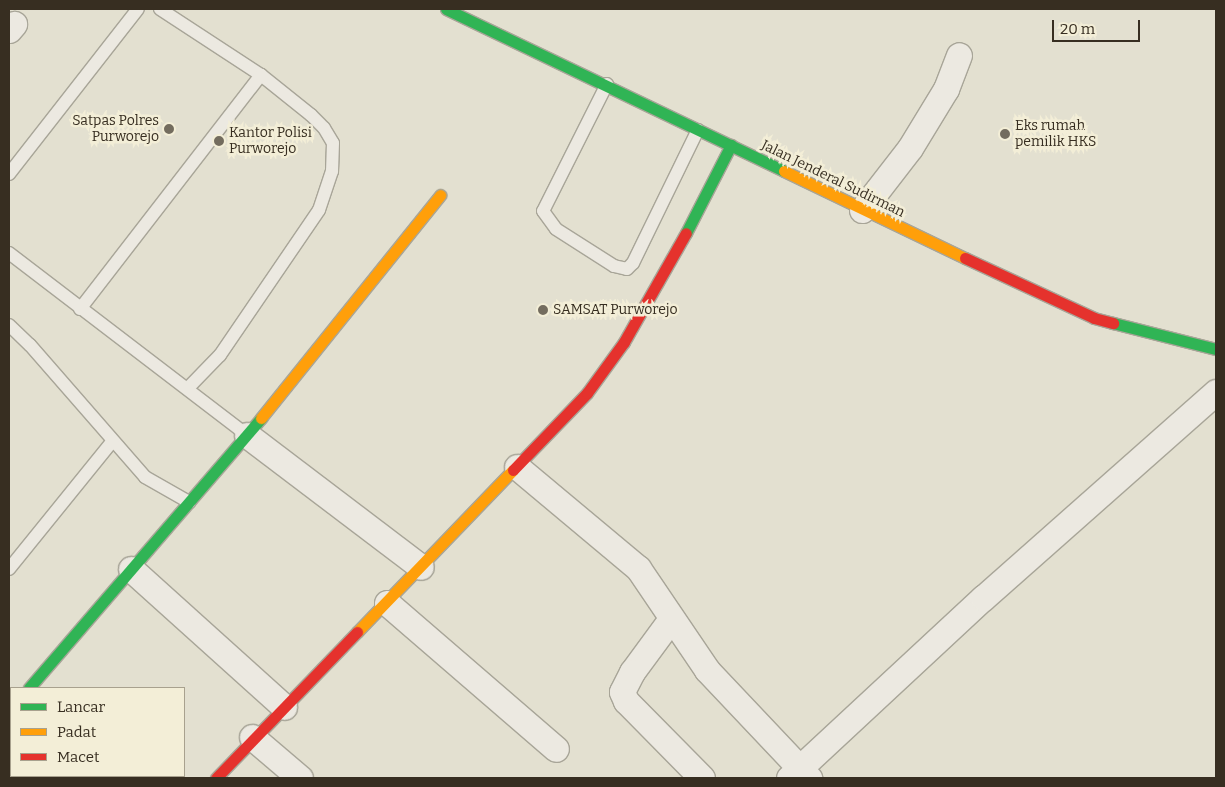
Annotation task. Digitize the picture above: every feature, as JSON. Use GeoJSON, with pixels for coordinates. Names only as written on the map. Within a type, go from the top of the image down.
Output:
{"type":"FeatureCollection","features":[{"type":"Feature","properties":{"kind":"street","name":"Jalan Jenderal Sudirman"},"geometry":{"type":"LineString","coordinates":[[446,9],[607,84],[862,210],[1094,318],[1216,349]]}},
{"type":"Feature","properties":{"kind":"street"},"geometry":{"type":"LineString","coordinates":[[862,210],[910,148],[946,89],[959,56]]}},
{"type":"Feature","properties":{"kind":"street"},"geometry":{"type":"LineString","coordinates":[[216,778],[252,737],[387,603],[587,393],[624,342],[675,255],[731,145]]}},
{"type":"Feature","properties":{"kind":"street"},"geometry":{"type":"LineString","coordinates":[[30,687],[247,435],[440,195]]}},
{"type":"Feature","properties":{"kind":"street"},"geometry":{"type":"LineString","coordinates":[[518,467],[638,568],[707,670],[800,775],[983,598],[1216,392]]}},
{"type":"Feature","properties":{"kind":"street"},"geometry":{"type":"LineString","coordinates":[[247,435],[421,567]]}},
{"type":"Feature","properties":{"kind":"street"},"geometry":{"type":"LineString","coordinates":[[132,569],[284,707]]}},
{"type":"Feature","properties":{"kind":"street"},"geometry":{"type":"LineString","coordinates":[[387,603],[556,749]]}},
{"type":"Feature","properties":{"kind":"street"},"geometry":{"type":"LineString","coordinates":[[672,619],[626,681],[623,697],[702,778]]}},
{"type":"Feature","properties":{"kind":"street"},"geometry":{"type":"LineString","coordinates":[[252,737],[300,778]]}},
{"type":"Feature","properties":{"kind":"lane"},"geometry":{"type":"LineString","coordinates":[[9,174],[138,9]]}},
{"type":"Feature","properties":{"kind":"lane"},"geometry":{"type":"LineString","coordinates":[[160,9],[261,76],[324,128],[333,143],[332,171],[319,210],[220,355],[188,388]]}},
{"type":"Feature","properties":{"kind":"lane"},"geometry":{"type":"LineString","coordinates":[[80,309],[261,76]]}},
{"type":"Feature","properties":{"kind":"lane"},"geometry":{"type":"LineString","coordinates":[[607,84],[543,210],[556,230],[614,266],[627,269],[633,263],[698,130]]}},
{"type":"Feature","properties":{"kind":"lane"},"geometry":{"type":"LineString","coordinates":[[9,253],[247,435]]}},
{"type":"Feature","properties":{"kind":"lane"},"geometry":{"type":"LineString","coordinates":[[9,325],[99,422],[112,442],[145,477],[189,502]]}},
{"type":"Feature","properties":{"kind":"lane"},"geometry":{"type":"LineString","coordinates":[[9,568],[112,442]]}},
{"type":"Feature","properties":{"kind":"traffic: fast"},"geometry":{"type":"LineString","coordinates":[[446,9],[784,171]]}},
{"type":"Feature","properties":{"kind":"traffic: fast"},"geometry":{"type":"LineString","coordinates":[[686,233],[731,145]]}},
{"type":"Feature","properties":{"kind":"traffic: fast"},"geometry":{"type":"LineString","coordinates":[[1113,323],[1216,349]]}},
{"type":"Feature","properties":{"kind":"traffic: fast"},"geometry":{"type":"LineString","coordinates":[[30,687],[261,418]]}},
{"type":"Feature","properties":{"kind":"traffic: slow"},"geometry":{"type":"LineString","coordinates":[[784,171],[965,258]]}},
{"type":"Feature","properties":{"kind":"traffic: slow"},"geometry":{"type":"LineString","coordinates":[[261,418],[440,195]]}},
{"type":"Feature","properties":{"kind":"traffic: slow"},"geometry":{"type":"LineString","coordinates":[[357,632],[513,470]]}},
{"type":"Feature","properties":{"kind":"traffic: jam"},"geometry":{"type":"LineString","coordinates":[[513,470],[587,393],[624,342],[686,233]]}},
{"type":"Feature","properties":{"kind":"traffic: jam"},"geometry":{"type":"LineString","coordinates":[[965,258],[1094,318],[1113,323]]}},
{"type":"Feature","properties":{"kind":"traffic: jam"},"geometry":{"type":"LineString","coordinates":[[216,778],[357,632]]}},
{"type":"Feature","properties":{"kind":"place","name":"Satpas Polres Purworejo"},"geometry":{"type":"Point","coordinates":[169,129]}},
{"type":"Feature","properties":{"kind":"place","name":"Eks rumah pemilik HKS"},"geometry":{"type":"Point","coordinates":[1005,134]}},
{"type":"Feature","properties":{"kind":"place","name":"Kantor Polisi Purworejo"},"geometry":{"type":"Point","coordinates":[219,141]}},
{"type":"Feature","properties":{"kind":"place","name":"SAMSAT Purworejo"},"geometry":{"type":"Point","coordinates":[543,310]}}]}
